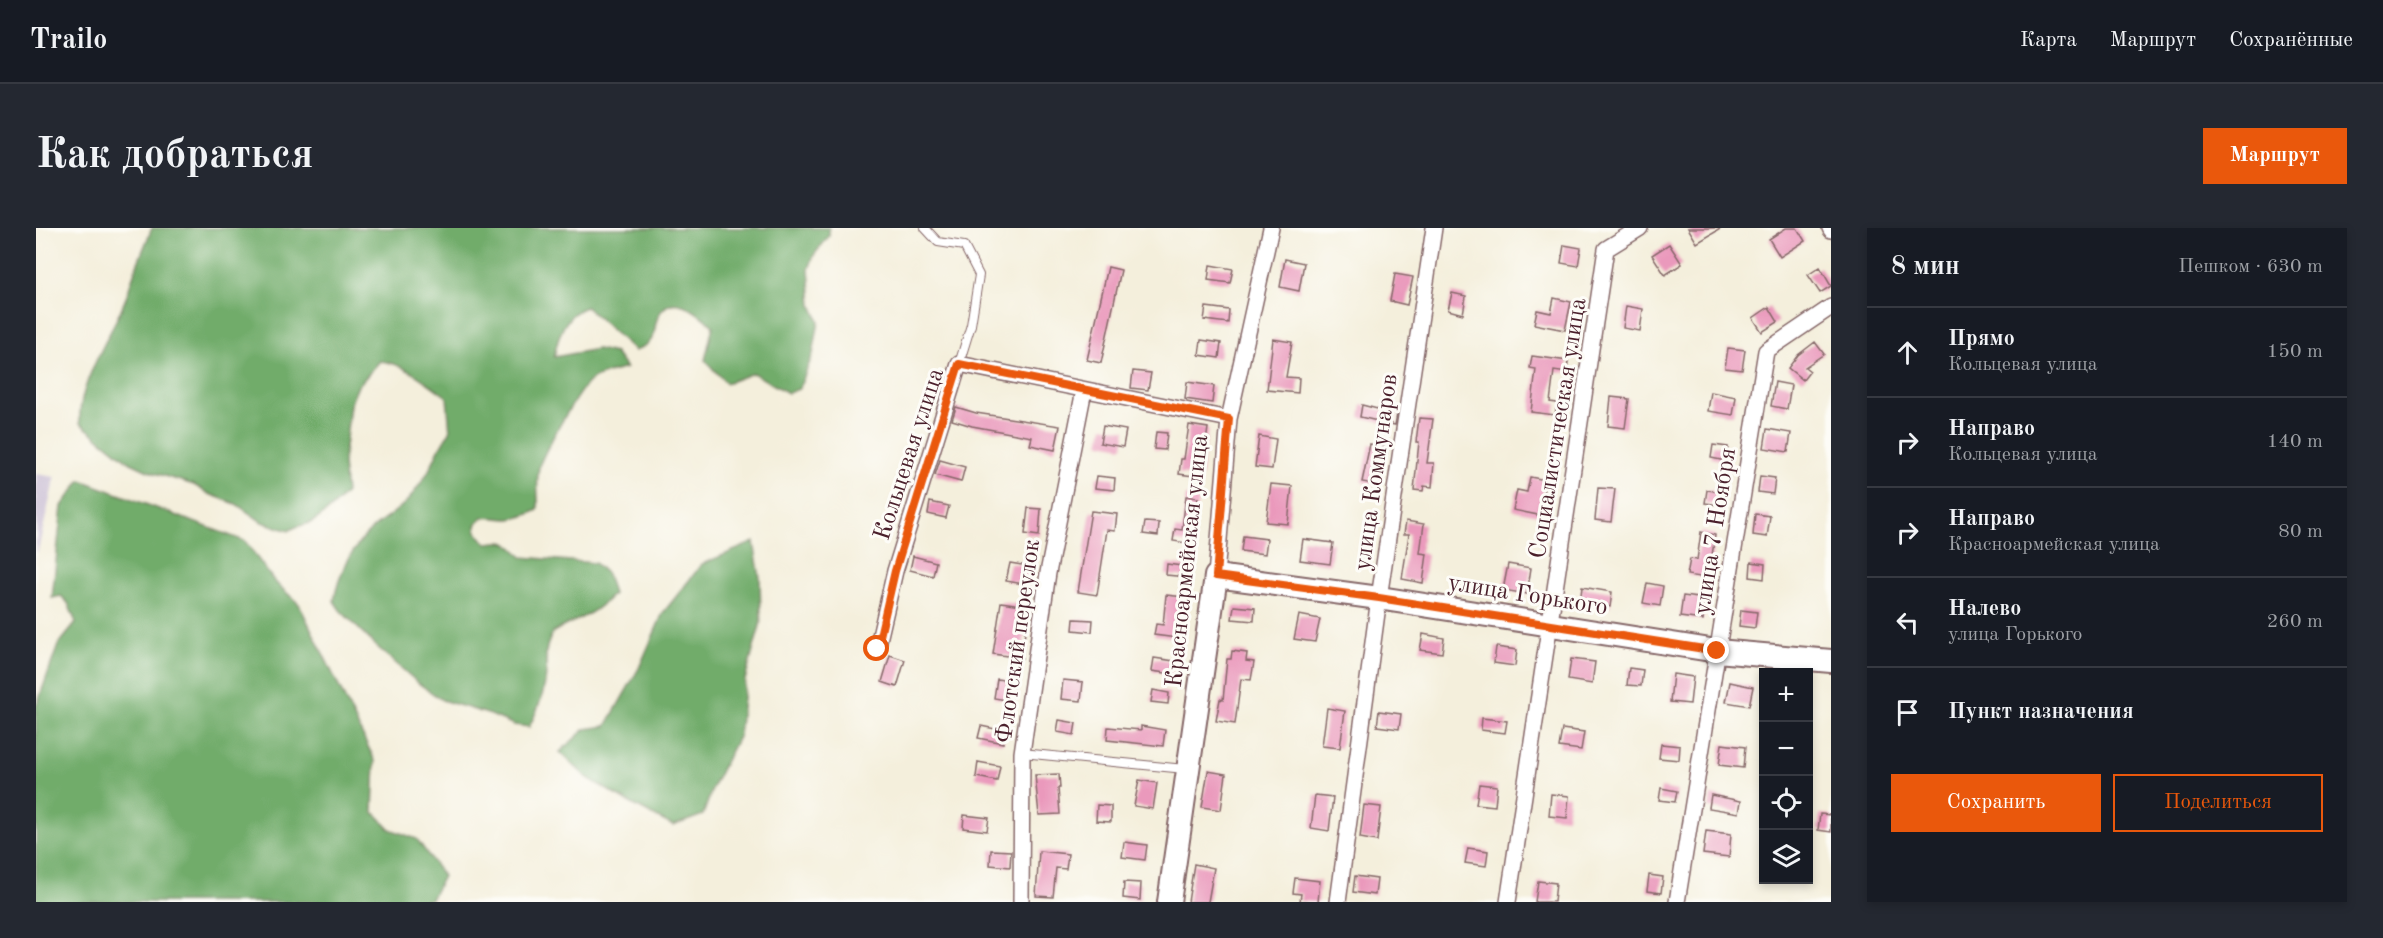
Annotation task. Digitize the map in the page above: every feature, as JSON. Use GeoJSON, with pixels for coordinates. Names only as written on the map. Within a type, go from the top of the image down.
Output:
{"type":"FeatureCollection","features":[{"type":"Feature","properties":{"kind":"street","name":"Красноармейская улица"},"geometry":{"type":"LineString","coordinates":[[1169,902],[1216,576],[1229,419],[1271,228]]}},
{"type":"Feature","properties":{"kind":"street","name":"улица Коммунаров"},"geometry":{"type":"LineString","coordinates":[[1338,902],[1379,598],[1434,228]]}},
{"type":"Feature","properties":{"kind":"street","name":"Социалистическая улица"},"geometry":{"type":"LineString","coordinates":[[1508,902],[1606,249],[1640,228]]}},
{"type":"Feature","properties":{"kind":"street","name":"улица 7 Ноября"},"geometry":{"type":"LineString","coordinates":[[1677,902],[1766,351],[1831,307]]}},
{"type":"Feature","properties":{"kind":"street","name":"Кольцевая улица"},"geometry":{"type":"LineString","coordinates":[[877,649],[895,571],[959,364],[1229,419]]}},
{"type":"Feature","properties":{"kind":"street","name":"Флотский переулок"},"geometry":{"type":"LineString","coordinates":[[1021,902],[1022,753],[1048,573],[1084,390]]}},
{"type":"Feature","properties":{"kind":"street","name":"улица Горького"},"geometry":{"type":"LineString","coordinates":[[1216,576],[1379,598],[1717,651],[1831,661]]}},
{"type":"Feature","properties":{"kind":"lane"},"geometry":{"type":"LineString","coordinates":[[925,228],[938,242],[964,246],[979,275],[971,325],[959,364]]}},
{"type":"Feature","properties":{"kind":"lane"},"geometry":{"type":"LineString","coordinates":[[1022,753],[1188,769]]}},
{"type":"Feature","properties":{"kind":"shaded area"},"geometry":{"type":"Polygon","coordinates":[[[36,474],[55,477],[36,559],[36,474]]]}},
{"type":"Feature","properties":{"kind":"green space"},"geometry":{"type":"Polygon","coordinates":[[[152,228],[829,228],[829,236],[814,255],[809,269],[812,305],[819,321],[813,354],[799,389],[788,393],[753,373],[726,383],[705,360],[713,326],[685,306],[670,304],[663,309],[651,340],[635,351],[586,307],[568,320],[554,357],[597,349],[615,353],[626,368],[591,380],[571,406],[540,464],[537,481],[538,510],[514,519],[484,518],[476,525],[479,535],[487,543],[507,543],[522,557],[595,563],[607,574],[613,594],[592,612],[553,632],[547,648],[543,694],[529,727],[514,725],[491,715],[442,700],[418,683],[374,644],[334,601],[339,581],[353,552],[373,528],[409,499],[426,476],[450,432],[447,397],[424,380],[397,365],[380,361],[358,386],[350,405],[343,464],[346,493],[317,519],[289,531],[262,522],[236,504],[209,494],[194,485],[148,471],[129,462],[80,423],[84,390],[124,304],[152,228]]]}},
{"type":"Feature","properties":{"kind":"green space"},"geometry":{"type":"Polygon","coordinates":[[[81,480],[245,541],[274,581],[299,604],[375,761],[373,811],[390,829],[417,839],[443,876],[431,899],[418,902],[36,902],[36,707],[58,645],[76,623],[68,603],[61,596],[52,598],[62,506],[81,480]]]}},
{"type":"Feature","properties":{"kind":"green space"},"geometry":{"type":"Polygon","coordinates":[[[754,542],[760,578],[761,622],[745,680],[739,735],[714,784],[703,815],[673,826],[586,777],[560,752],[585,729],[606,726],[639,668],[663,613],[702,564],[754,542]]]}},
{"type":"Feature","properties":{"kind":"building"},"geometry":{"type":"Polygon","coordinates":[[[1688,228],[1722,228],[1697,243],[1688,228]]]}},
{"type":"Feature","properties":{"kind":"building"},"geometry":{"type":"Polygon","coordinates":[[[1786,228],[1797,228],[1805,241],[1780,257],[1769,239],[1786,228]]]}},
{"type":"Feature","properties":{"kind":"building"},"geometry":{"type":"Polygon","coordinates":[[[1669,244],[1682,264],[1665,275],[1652,255],[1669,244]]]}},
{"type":"Feature","properties":{"kind":"building"},"geometry":{"type":"Polygon","coordinates":[[[1564,245],[1581,248],[1578,266],[1561,263],[1564,245]]]}},
{"type":"Feature","properties":{"kind":"building"},"geometry":{"type":"Polygon","coordinates":[[[1285,259],[1304,263],[1299,291],[1280,287],[1285,259]]]}},
{"type":"Feature","properties":{"kind":"building"},"geometry":{"type":"Polygon","coordinates":[[[1210,265],[1233,269],[1230,283],[1208,280],[1210,265]]]}},
{"type":"Feature","properties":{"kind":"building"},"geometry":{"type":"Polygon","coordinates":[[[1108,267],[1121,270],[1101,363],[1087,360],[1108,267]]]}},
{"type":"Feature","properties":{"kind":"building"},"geometry":{"type":"Polygon","coordinates":[[[1820,267],[1831,286],[1820,293],[1808,275],[1820,267]]]}},
{"type":"Feature","properties":{"kind":"building"},"geometry":{"type":"Polygon","coordinates":[[[1395,274],[1413,277],[1407,305],[1390,301],[1395,274]]]}},
{"type":"Feature","properties":{"kind":"building"},"geometry":{"type":"Polygon","coordinates":[[[1452,293],[1466,296],[1463,314],[1448,310],[1452,293]]]}},
{"type":"Feature","properties":{"kind":"building"},"geometry":{"type":"Polygon","coordinates":[[[1554,298],[1571,302],[1565,330],[1534,324],[1537,310],[1551,313],[1554,298]]]}},
{"type":"Feature","properties":{"kind":"building"},"geometry":{"type":"Polygon","coordinates":[[[1626,306],[1643,309],[1640,331],[1623,328],[1626,306]]]}},
{"type":"Feature","properties":{"kind":"building"},"geometry":{"type":"Polygon","coordinates":[[[1206,307],[1229,310],[1228,323],[1204,320],[1206,307]]]}},
{"type":"Feature","properties":{"kind":"building"},"geometry":{"type":"Polygon","coordinates":[[[1769,307],[1778,322],[1762,332],[1753,318],[1769,307]]]}},
{"type":"Feature","properties":{"kind":"building"},"geometry":{"type":"Polygon","coordinates":[[[1273,339],[1292,342],[1286,377],[1299,378],[1298,393],[1267,390],[1273,339]]]}},
{"type":"Feature","properties":{"kind":"building"},"geometry":{"type":"Polygon","coordinates":[[[1201,340],[1221,343],[1219,358],[1199,355],[1201,340]]]}},
{"type":"Feature","properties":{"kind":"building"},"geometry":{"type":"Polygon","coordinates":[[[1815,342],[1824,354],[1805,367],[1810,371],[1803,380],[1788,368],[1798,355],[1815,342]]]}},
{"type":"Feature","properties":{"kind":"building"},"geometry":{"type":"Polygon","coordinates":[[[1728,348],[1745,350],[1742,370],[1725,368],[1728,348]]]}},
{"type":"Feature","properties":{"kind":"building"},"geometry":{"type":"Polygon","coordinates":[[[1532,356],[1568,361],[1567,373],[1554,371],[1550,402],[1557,403],[1555,415],[1531,412],[1536,369],[1530,368],[1532,356]]]}},
{"type":"Feature","properties":{"kind":"building"},"geometry":{"type":"Polygon","coordinates":[[[1133,371],[1151,373],[1148,390],[1131,388],[1133,371]]]}},
{"type":"Feature","properties":{"kind":"building"},"geometry":{"type":"Polygon","coordinates":[[[1187,382],[1214,386],[1212,403],[1185,399],[1187,382]]]}},
{"type":"Feature","properties":{"kind":"building"},"geometry":{"type":"Polygon","coordinates":[[[1775,382],[1791,385],[1787,409],[1771,406],[1775,382]]]}},
{"type":"Feature","properties":{"kind":"building"},"geometry":{"type":"Polygon","coordinates":[[[1711,392],[1736,397],[1733,415],[1708,411],[1711,392]]]}},
{"type":"Feature","properties":{"kind":"building"},"geometry":{"type":"Polygon","coordinates":[[[1611,397],[1629,399],[1625,428],[1608,426],[1611,397]]]}},
{"type":"Feature","properties":{"kind":"building"},"geometry":{"type":"Polygon","coordinates":[[[1362,405],[1397,414],[1395,425],[1360,417],[1362,405]]]}},
{"type":"Feature","properties":{"kind":"building"},"geometry":{"type":"Polygon","coordinates":[[[956,407],[976,413],[1060,426],[1055,450],[1030,445],[1032,437],[952,420],[956,407]]]}},
{"type":"Feature","properties":{"kind":"building"},"geometry":{"type":"Polygon","coordinates":[[[1419,418],[1433,419],[1427,463],[1434,463],[1432,487],[1424,486],[1423,491],[1414,490],[1419,418]]]}},
{"type":"Feature","properties":{"kind":"building"},"geometry":{"type":"Polygon","coordinates":[[[1189,425],[1208,428],[1201,477],[1179,474],[1181,459],[1184,459],[1189,425]]]}},
{"type":"Feature","properties":{"kind":"building"},"geometry":{"type":"Polygon","coordinates":[[[1103,426],[1126,430],[1123,447],[1100,443],[1103,426]]]}},
{"type":"Feature","properties":{"kind":"building"},"geometry":{"type":"Polygon","coordinates":[[[1767,429],[1791,433],[1788,452],[1764,448],[1767,429]]]}},
{"type":"Feature","properties":{"kind":"building"},"geometry":{"type":"Polygon","coordinates":[[[1156,432],[1167,433],[1165,450],[1154,449],[1156,432]]]}},
{"type":"Feature","properties":{"kind":"building"},"geometry":{"type":"Polygon","coordinates":[[[1259,436],[1276,439],[1272,469],[1255,467],[1259,436]]]}},
{"type":"Feature","properties":{"kind":"building"},"geometry":{"type":"Polygon","coordinates":[[[1370,444],[1388,448],[1380,485],[1362,482],[1370,444]]]}},
{"type":"Feature","properties":{"kind":"building"},"geometry":{"type":"Polygon","coordinates":[[[1713,445],[1728,447],[1726,461],[1711,458],[1713,445]]]}},
{"type":"Feature","properties":{"kind":"building"},"geometry":{"type":"Polygon","coordinates":[[[940,460],[965,467],[961,482],[935,475],[940,460]]]}},
{"type":"Feature","properties":{"kind":"building"},"geometry":{"type":"Polygon","coordinates":[[[1097,476],[1115,478],[1114,490],[1095,488],[1097,476]]]}},
{"type":"Feature","properties":{"kind":"building"},"geometry":{"type":"Polygon","coordinates":[[[1760,476],[1775,478],[1773,494],[1758,492],[1760,476]]]}},
{"type":"Feature","properties":{"kind":"building"},"geometry":{"type":"Polygon","coordinates":[[[1530,477],[1546,480],[1538,515],[1513,510],[1517,490],[1527,492],[1530,477]]]}},
{"type":"Feature","properties":{"kind":"building"},"geometry":{"type":"Polygon","coordinates":[[[1271,484],[1292,486],[1288,524],[1266,522],[1271,484]]]}},
{"type":"Feature","properties":{"kind":"building"},"geometry":{"type":"Polygon","coordinates":[[[1598,488],[1615,489],[1611,522],[1595,520],[1598,488]]]}},
{"type":"Feature","properties":{"kind":"building"},"geometry":{"type":"Polygon","coordinates":[[[1707,490],[1723,492],[1720,505],[1705,503],[1707,490]]]}},
{"type":"Feature","properties":{"kind":"building"},"geometry":{"type":"Polygon","coordinates":[[[1186,496],[1198,498],[1192,544],[1173,541],[1175,529],[1182,530],[1186,496]]]}},
{"type":"Feature","properties":{"kind":"building"},"geometry":{"type":"Polygon","coordinates":[[[930,502],[949,506],[946,518],[928,514],[930,502]]]}},
{"type":"Feature","properties":{"kind":"building"},"geometry":{"type":"Polygon","coordinates":[[[1028,508],[1041,509],[1039,536],[1025,534],[1028,508]]]}},
{"type":"Feature","properties":{"kind":"building"},"geometry":{"type":"Polygon","coordinates":[[[1091,511],[1117,514],[1115,531],[1107,530],[1097,595],[1078,592],[1091,511]]]}},
{"type":"Feature","properties":{"kind":"building"},"geometry":{"type":"Polygon","coordinates":[[[1755,514],[1770,516],[1767,537],[1753,535],[1755,514]]]}},
{"type":"Feature","properties":{"kind":"building"},"geometry":{"type":"Polygon","coordinates":[[[1406,521],[1424,524],[1420,553],[1427,554],[1423,583],[1402,579],[1409,534],[1404,534],[1406,521]]]}},
{"type":"Feature","properties":{"kind":"building"},"geometry":{"type":"Polygon","coordinates":[[[1145,522],[1159,523],[1158,536],[1143,534],[1145,522]]]}},
{"type":"Feature","properties":{"kind":"building"},"geometry":{"type":"Polygon","coordinates":[[[1701,532],[1715,535],[1711,563],[1716,564],[1713,579],[1687,575],[1690,559],[1697,560],[1701,532]]]}},
{"type":"Feature","properties":{"kind":"building"},"geometry":{"type":"Polygon","coordinates":[[[1243,536],[1267,539],[1265,554],[1241,551],[1243,536]]]}},
{"type":"Feature","properties":{"kind":"building"},"geometry":{"type":"Polygon","coordinates":[[[1303,539],[1333,543],[1330,564],[1300,560],[1303,539]]]}},
{"type":"Feature","properties":{"kind":"building"},"geometry":{"type":"Polygon","coordinates":[[[913,556],[936,562],[933,576],[910,570],[913,556]]]}},
{"type":"Feature","properties":{"kind":"building"},"geometry":{"type":"Polygon","coordinates":[[[1751,562],[1765,564],[1764,579],[1750,577],[1751,562]]]}},
{"type":"Feature","properties":{"kind":"building"},"geometry":{"type":"Polygon","coordinates":[[[1010,563],[1034,567],[1030,585],[1006,581],[1010,563]]]}},
{"type":"Feature","properties":{"kind":"building"},"geometry":{"type":"Polygon","coordinates":[[[1167,564],[1189,567],[1187,577],[1166,575],[1167,564]]]}},
{"type":"Feature","properties":{"kind":"building"},"geometry":{"type":"Polygon","coordinates":[[[1508,564],[1531,568],[1527,594],[1503,590],[1508,564]]]}},
{"type":"Feature","properties":{"kind":"building"},"geometry":{"type":"Polygon","coordinates":[[[1647,583],[1663,586],[1660,606],[1643,603],[1647,583]]]}},
{"type":"Feature","properties":{"kind":"building"},"geometry":{"type":"Polygon","coordinates":[[[1582,587],[1612,592],[1610,607],[1580,603],[1582,587]]]}},
{"type":"Feature","properties":{"kind":"building"},"geometry":{"type":"Polygon","coordinates":[[[1166,595],[1184,597],[1177,638],[1154,635],[1156,624],[1163,625],[1166,595]]]}},
{"type":"Feature","properties":{"kind":"building"},"geometry":{"type":"Polygon","coordinates":[[[1683,596],[1705,599],[1703,620],[1680,617],[1683,596]]]}},
{"type":"Feature","properties":{"kind":"building"},"geometry":{"type":"Polygon","coordinates":[[[1001,602],[1028,606],[1022,658],[993,654],[1001,602]]]}},
{"type":"Feature","properties":{"kind":"building"},"geometry":{"type":"Polygon","coordinates":[[[1234,606],[1255,608],[1254,621],[1232,619],[1234,606]]]}},
{"type":"Feature","properties":{"kind":"building"},"geometry":{"type":"Polygon","coordinates":[[[1741,610],[1757,612],[1755,628],[1739,626],[1741,610]]]}},
{"type":"Feature","properties":{"kind":"building"},"geometry":{"type":"Polygon","coordinates":[[[1299,615],[1320,619],[1315,642],[1294,639],[1299,615]]]}},
{"type":"Feature","properties":{"kind":"building"},"geometry":{"type":"Polygon","coordinates":[[[1074,619],[1093,620],[1092,632],[1073,630],[1074,619]]]}},
{"type":"Feature","properties":{"kind":"building"},"geometry":{"type":"Polygon","coordinates":[[[1423,634],[1444,638],[1442,653],[1420,650],[1423,634]]]}},
{"type":"Feature","properties":{"kind":"building"},"geometry":{"type":"Polygon","coordinates":[[[1496,647],[1517,650],[1515,666],[1494,663],[1496,647]]]}},
{"type":"Feature","properties":{"kind":"building"},"geometry":{"type":"Polygon","coordinates":[[[1232,651],[1247,653],[1246,661],[1254,662],[1251,680],[1241,679],[1235,724],[1216,721],[1220,699],[1223,700],[1227,659],[1231,659],[1232,651]]]}},
{"type":"Feature","properties":{"kind":"building"},"geometry":{"type":"Polygon","coordinates":[[[890,655],[905,660],[897,687],[882,682],[890,655]]]}},
{"type":"Feature","properties":{"kind":"building"},"geometry":{"type":"Polygon","coordinates":[[[1154,658],[1174,661],[1172,674],[1152,671],[1154,658]]]}},
{"type":"Feature","properties":{"kind":"building"},"geometry":{"type":"Polygon","coordinates":[[[1571,659],[1595,662],[1592,684],[1568,680],[1571,659]]]}},
{"type":"Feature","properties":{"kind":"building"},"geometry":{"type":"Polygon","coordinates":[[[1629,668],[1643,670],[1641,686],[1627,685],[1629,668]]]}},
{"type":"Feature","properties":{"kind":"building"},"geometry":{"type":"Polygon","coordinates":[[[1673,674],[1693,677],[1690,704],[1670,702],[1673,674]]]}},
{"type":"Feature","properties":{"kind":"building"},"geometry":{"type":"Polygon","coordinates":[[[997,679],[1015,682],[1012,701],[994,698],[997,679]]]}},
{"type":"Feature","properties":{"kind":"building"},"geometry":{"type":"Polygon","coordinates":[[[1063,680],[1083,682],[1081,701],[1061,699],[1063,680]]]}},
{"type":"Feature","properties":{"kind":"building"},"geometry":{"type":"Polygon","coordinates":[[[1730,682],[1753,687],[1749,706],[1726,702],[1730,682]]]}},
{"type":"Feature","properties":{"kind":"building"},"geometry":{"type":"Polygon","coordinates":[[[1153,690],[1169,693],[1168,704],[1151,702],[1153,690]]]}},
{"type":"Feature","properties":{"kind":"building"},"geometry":{"type":"Polygon","coordinates":[[[1327,708],[1345,711],[1340,748],[1322,746],[1327,708]]]}},
{"type":"Feature","properties":{"kind":"building"},"geometry":{"type":"Polygon","coordinates":[[[1379,711],[1401,714],[1399,729],[1377,726],[1379,711]]]}},
{"type":"Feature","properties":{"kind":"building"},"geometry":{"type":"Polygon","coordinates":[[[1482,718],[1507,721],[1505,733],[1481,730],[1482,718]]]}},
{"type":"Feature","properties":{"kind":"building"},"geometry":{"type":"Polygon","coordinates":[[[1059,720],[1076,723],[1074,735],[1057,732],[1059,720]]]}},
{"type":"Feature","properties":{"kind":"building"},"geometry":{"type":"Polygon","coordinates":[[[981,726],[1005,731],[1003,743],[978,738],[981,726]]]}},
{"type":"Feature","properties":{"kind":"building"},"geometry":{"type":"Polygon","coordinates":[[[1141,726],[1165,730],[1163,746],[1107,740],[1108,727],[1141,730],[1141,726]]]}},
{"type":"Feature","properties":{"kind":"building"},"geometry":{"type":"Polygon","coordinates":[[[1562,729],[1584,732],[1581,750],[1559,747],[1562,729]]]}},
{"type":"Feature","properties":{"kind":"building"},"geometry":{"type":"Polygon","coordinates":[[[1661,744],[1680,746],[1679,760],[1659,758],[1661,744]]]}},
{"type":"Feature","properties":{"kind":"building"},"geometry":{"type":"Polygon","coordinates":[[[1722,744],[1745,747],[1743,768],[1719,765],[1722,744]]]}},
{"type":"Feature","properties":{"kind":"building"},"geometry":{"type":"Polygon","coordinates":[[[978,762],[1000,766],[997,781],[976,777],[978,762]]]}},
{"type":"Feature","properties":{"kind":"building"},"geometry":{"type":"Polygon","coordinates":[[[1208,771],[1226,774],[1221,810],[1202,807],[1208,771]]]}},
{"type":"Feature","properties":{"kind":"building"},"geometry":{"type":"Polygon","coordinates":[[[1059,774],[1060,814],[1039,815],[1035,775],[1059,774]]]}},
{"type":"Feature","properties":{"kind":"building"},"geometry":{"type":"Polygon","coordinates":[[[1139,780],[1157,783],[1153,809],[1134,806],[1139,780]]]}},
{"type":"Feature","properties":{"kind":"building"},"geometry":{"type":"Polygon","coordinates":[[[1479,784],[1497,786],[1495,806],[1476,804],[1479,784]]]}},
{"type":"Feature","properties":{"kind":"building"},"geometry":{"type":"Polygon","coordinates":[[[1661,788],[1677,791],[1675,802],[1659,800],[1661,788]]]}},
{"type":"Feature","properties":{"kind":"building"},"geometry":{"type":"Polygon","coordinates":[[[1551,794],[1569,796],[1567,818],[1549,816],[1551,794]]]}},
{"type":"Feature","properties":{"kind":"building"},"geometry":{"type":"Polygon","coordinates":[[[1315,795],[1333,797],[1329,831],[1311,828],[1315,795]]]}},
{"type":"Feature","properties":{"kind":"building"},"geometry":{"type":"Polygon","coordinates":[[[1711,795],[1741,801],[1739,813],[1709,808],[1711,795]]]}},
{"type":"Feature","properties":{"kind":"building"},"geometry":{"type":"Polygon","coordinates":[[[1097,805],[1111,806],[1111,822],[1096,821],[1097,805]]]}},
{"type":"Feature","properties":{"kind":"building"},"geometry":{"type":"Polygon","coordinates":[[[1364,805],[1381,807],[1377,841],[1360,838],[1364,805]]]}},
{"type":"Feature","properties":{"kind":"building"},"geometry":{"type":"Polygon","coordinates":[[[1820,814],[1831,815],[1831,832],[1818,830],[1820,814]]]}},
{"type":"Feature","properties":{"kind":"building"},"geometry":{"type":"Polygon","coordinates":[[[964,815],[989,818],[987,831],[963,828],[964,815]]]}},
{"type":"Feature","properties":{"kind":"building"},"geometry":{"type":"Polygon","coordinates":[[[1706,831],[1731,834],[1729,857],[1703,854],[1706,831]]]}},
{"type":"Feature","properties":{"kind":"building"},"geometry":{"type":"Polygon","coordinates":[[[1124,842],[1147,845],[1145,860],[1122,857],[1124,842]]]}},
{"type":"Feature","properties":{"kind":"building"},"geometry":{"type":"Polygon","coordinates":[[[1468,848],[1488,851],[1486,866],[1465,863],[1468,848]]]}},
{"type":"Feature","properties":{"kind":"building"},"geometry":{"type":"Polygon","coordinates":[[[991,850],[1011,851],[1010,867],[990,865],[991,850]]]}},
{"type":"Feature","properties":{"kind":"building"},"geometry":{"type":"Polygon","coordinates":[[[1039,851],[1068,854],[1066,869],[1056,868],[1053,897],[1036,896],[1039,851]]]}},
{"type":"Feature","properties":{"kind":"building"},"geometry":{"type":"Polygon","coordinates":[[[1194,864],[1214,868],[1208,902],[1188,902],[1194,864]]]}},
{"type":"Feature","properties":{"kind":"building"},"geometry":{"type":"Polygon","coordinates":[[[1649,875],[1663,877],[1661,893],[1647,891],[1649,875]]]}},
{"type":"Feature","properties":{"kind":"building"},"geometry":{"type":"Polygon","coordinates":[[[1355,876],[1377,879],[1375,895],[1353,892],[1355,876]]]}},
{"type":"Feature","properties":{"kind":"building"},"geometry":{"type":"Polygon","coordinates":[[[1295,878],[1320,881],[1318,902],[1300,901],[1301,894],[1293,893],[1295,878]]]}},
{"type":"Feature","properties":{"kind":"building"},"geometry":{"type":"Polygon","coordinates":[[[1538,881],[1556,883],[1554,902],[1535,902],[1538,881]]]}},
{"type":"Feature","properties":{"kind":"building"},"geometry":{"type":"Polygon","coordinates":[[[1124,882],[1141,883],[1140,900],[1123,898],[1124,882]]]}},
{"type":"Feature","properties":{"kind":"route"},"geometry":{"type":"LineString","coordinates":[[877,649],[895,571],[959,364],[1229,419],[1216,576],[1379,598],[1717,651]]}}]}
